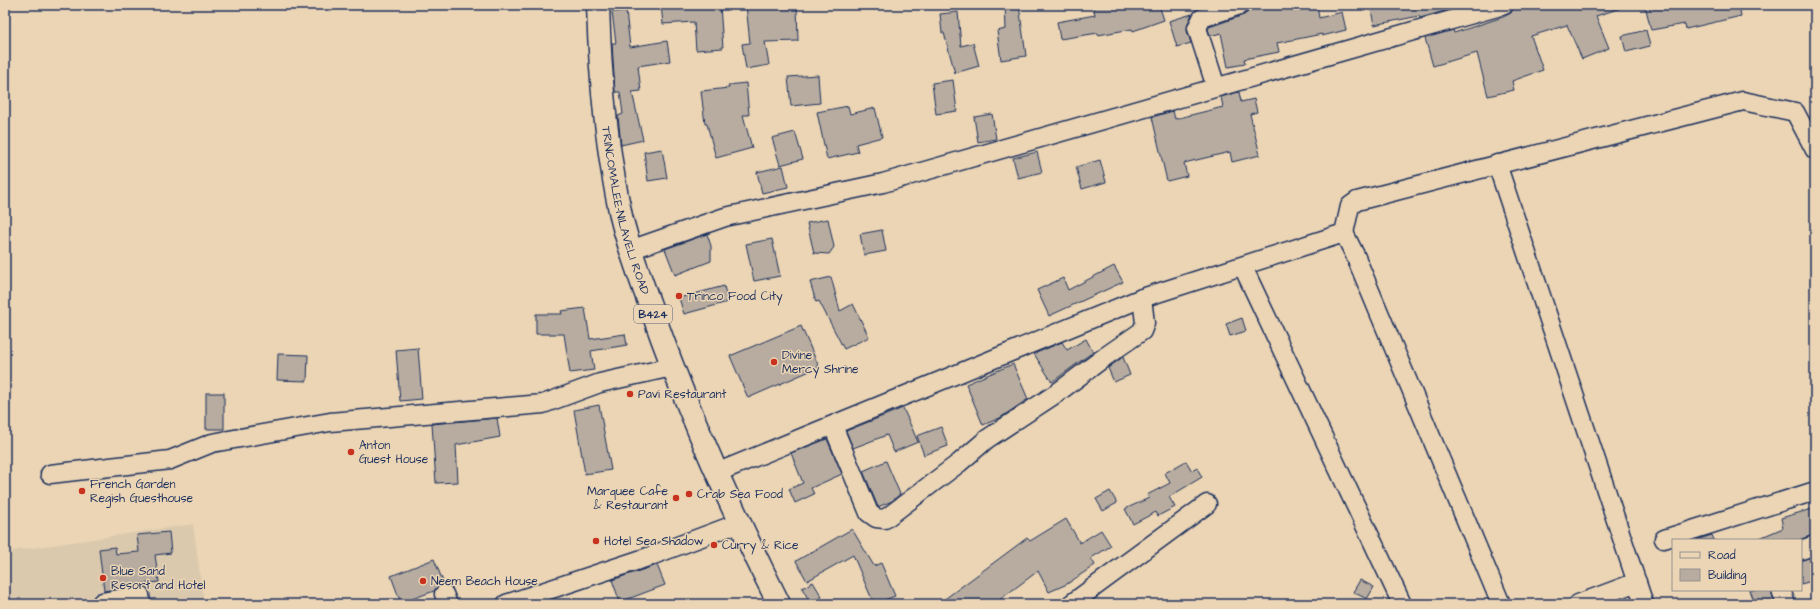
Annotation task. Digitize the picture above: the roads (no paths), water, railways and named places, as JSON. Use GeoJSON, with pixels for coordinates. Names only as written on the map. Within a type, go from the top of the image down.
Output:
{"type":"FeatureCollection","features":[{"type":"Feature","properties":{"kind":"main road","name":"TRINCOMALEE-NILAVELI ROAD"},"geometry":{"type":"LineString","coordinates":[[598,5],[599,63],[606,126],[621,216],[630,250],[672,367],[716,473],[779,604]]}},
{"type":"Feature","properties":{"kind":"street"},"geometry":{"type":"LineString","coordinates":[[1216,88],[1197,28],[1202,18],[1240,5]]}},
{"type":"Feature","properties":{"kind":"street"},"geometry":{"type":"LineString","coordinates":[[630,250],[725,217],[883,183],[1504,5]]}},
{"type":"Feature","properties":{"kind":"street"},"geometry":{"type":"LineString","coordinates":[[1502,604],[1361,270],[1344,234],[1350,206],[1357,201],[1743,101],[1795,112],[1815,150]]}},
{"type":"Feature","properties":{"kind":"street"},"geometry":{"type":"LineString","coordinates":[[1497,164],[1644,604]]}},
{"type":"Feature","properties":{"kind":"street"},"geometry":{"type":"LineString","coordinates":[[716,473],[1142,298],[1344,234]]}},
{"type":"Feature","properties":{"kind":"street"},"geometry":{"type":"LineString","coordinates":[[1243,267],[1402,604]]}},
{"type":"Feature","properties":{"kind":"street"},"geometry":{"type":"LineString","coordinates":[[833,426],[869,513],[876,518],[885,519],[1010,422],[1057,393],[1142,331],[1145,323],[1142,298]]}},
{"type":"Feature","properties":{"kind":"street"},"geometry":{"type":"LineString","coordinates":[[50,474],[170,460],[212,443],[330,422],[543,404],[600,383],[672,367]]}},
{"type":"Feature","properties":{"kind":"street"},"geometry":{"type":"LineString","coordinates":[[1664,539],[1815,491]]}},
{"type":"Feature","properties":{"kind":"street"},"geometry":{"type":"LineString","coordinates":[[1071,604],[1207,504]]}},
{"type":"Feature","properties":{"kind":"street"},"geometry":{"type":"LineString","coordinates":[[506,604],[648,557],[739,523]]}},
{"type":"Feature","properties":{"kind":"street"},"geometry":{"type":"LineString","coordinates":[[1802,550],[1815,546]]}},
{"type":"Feature","properties":{"kind":"street"},"geometry":{"type":"LineString","coordinates":[[1578,604],[1637,582]]}},
{"type":"Feature","properties":{"kind":"street"},"geometry":{"type":"LineString","coordinates":[[1781,591],[1786,604]]}},
{"type":"Feature","properties":{"kind":"street"},"geometry":{"type":"LineString","coordinates":[[102,602],[140,595],[141,604]]}},
{"type":"Feature","properties":{"kind":"place","name":"Trinco Food City"},"geometry":{"type":"Point","coordinates":[679,296]}},
{"type":"Feature","properties":{"kind":"place","name":"Divine Mercy Shrine"},"geometry":{"type":"Point","coordinates":[774,362]}},
{"type":"Feature","properties":{"kind":"place","name":"Pavi Restaurant"},"geometry":{"type":"Point","coordinates":[630,394]}},
{"type":"Feature","properties":{"kind":"place","name":"Anton Guest House"},"geometry":{"type":"Point","coordinates":[351,452]}},
{"type":"Feature","properties":{"kind":"place","name":"French Garden Regish Guesthouse"},"geometry":{"type":"Point","coordinates":[82,491]}},
{"type":"Feature","properties":{"kind":"place","name":"Crab Sea Food"},"geometry":{"type":"Point","coordinates":[689,494]}},
{"type":"Feature","properties":{"kind":"place","name":"Marquee Cafe & Restaurant"},"geometry":{"type":"Point","coordinates":[676,498]}},
{"type":"Feature","properties":{"kind":"place","name":"Hotel Sea Shadow"},"geometry":{"type":"Point","coordinates":[596,541]}},
{"type":"Feature","properties":{"kind":"place","name":"Curry & Rice"},"geometry":{"type":"Point","coordinates":[714,545]}},
{"type":"Feature","properties":{"kind":"place","name":"Blue Sand Resort and Hotel"},"geometry":{"type":"Point","coordinates":[103,578]}},
{"type":"Feature","properties":{"kind":"place","name":"Neem Beach House"},"geometry":{"type":"Point","coordinates":[423,581]}}]}
